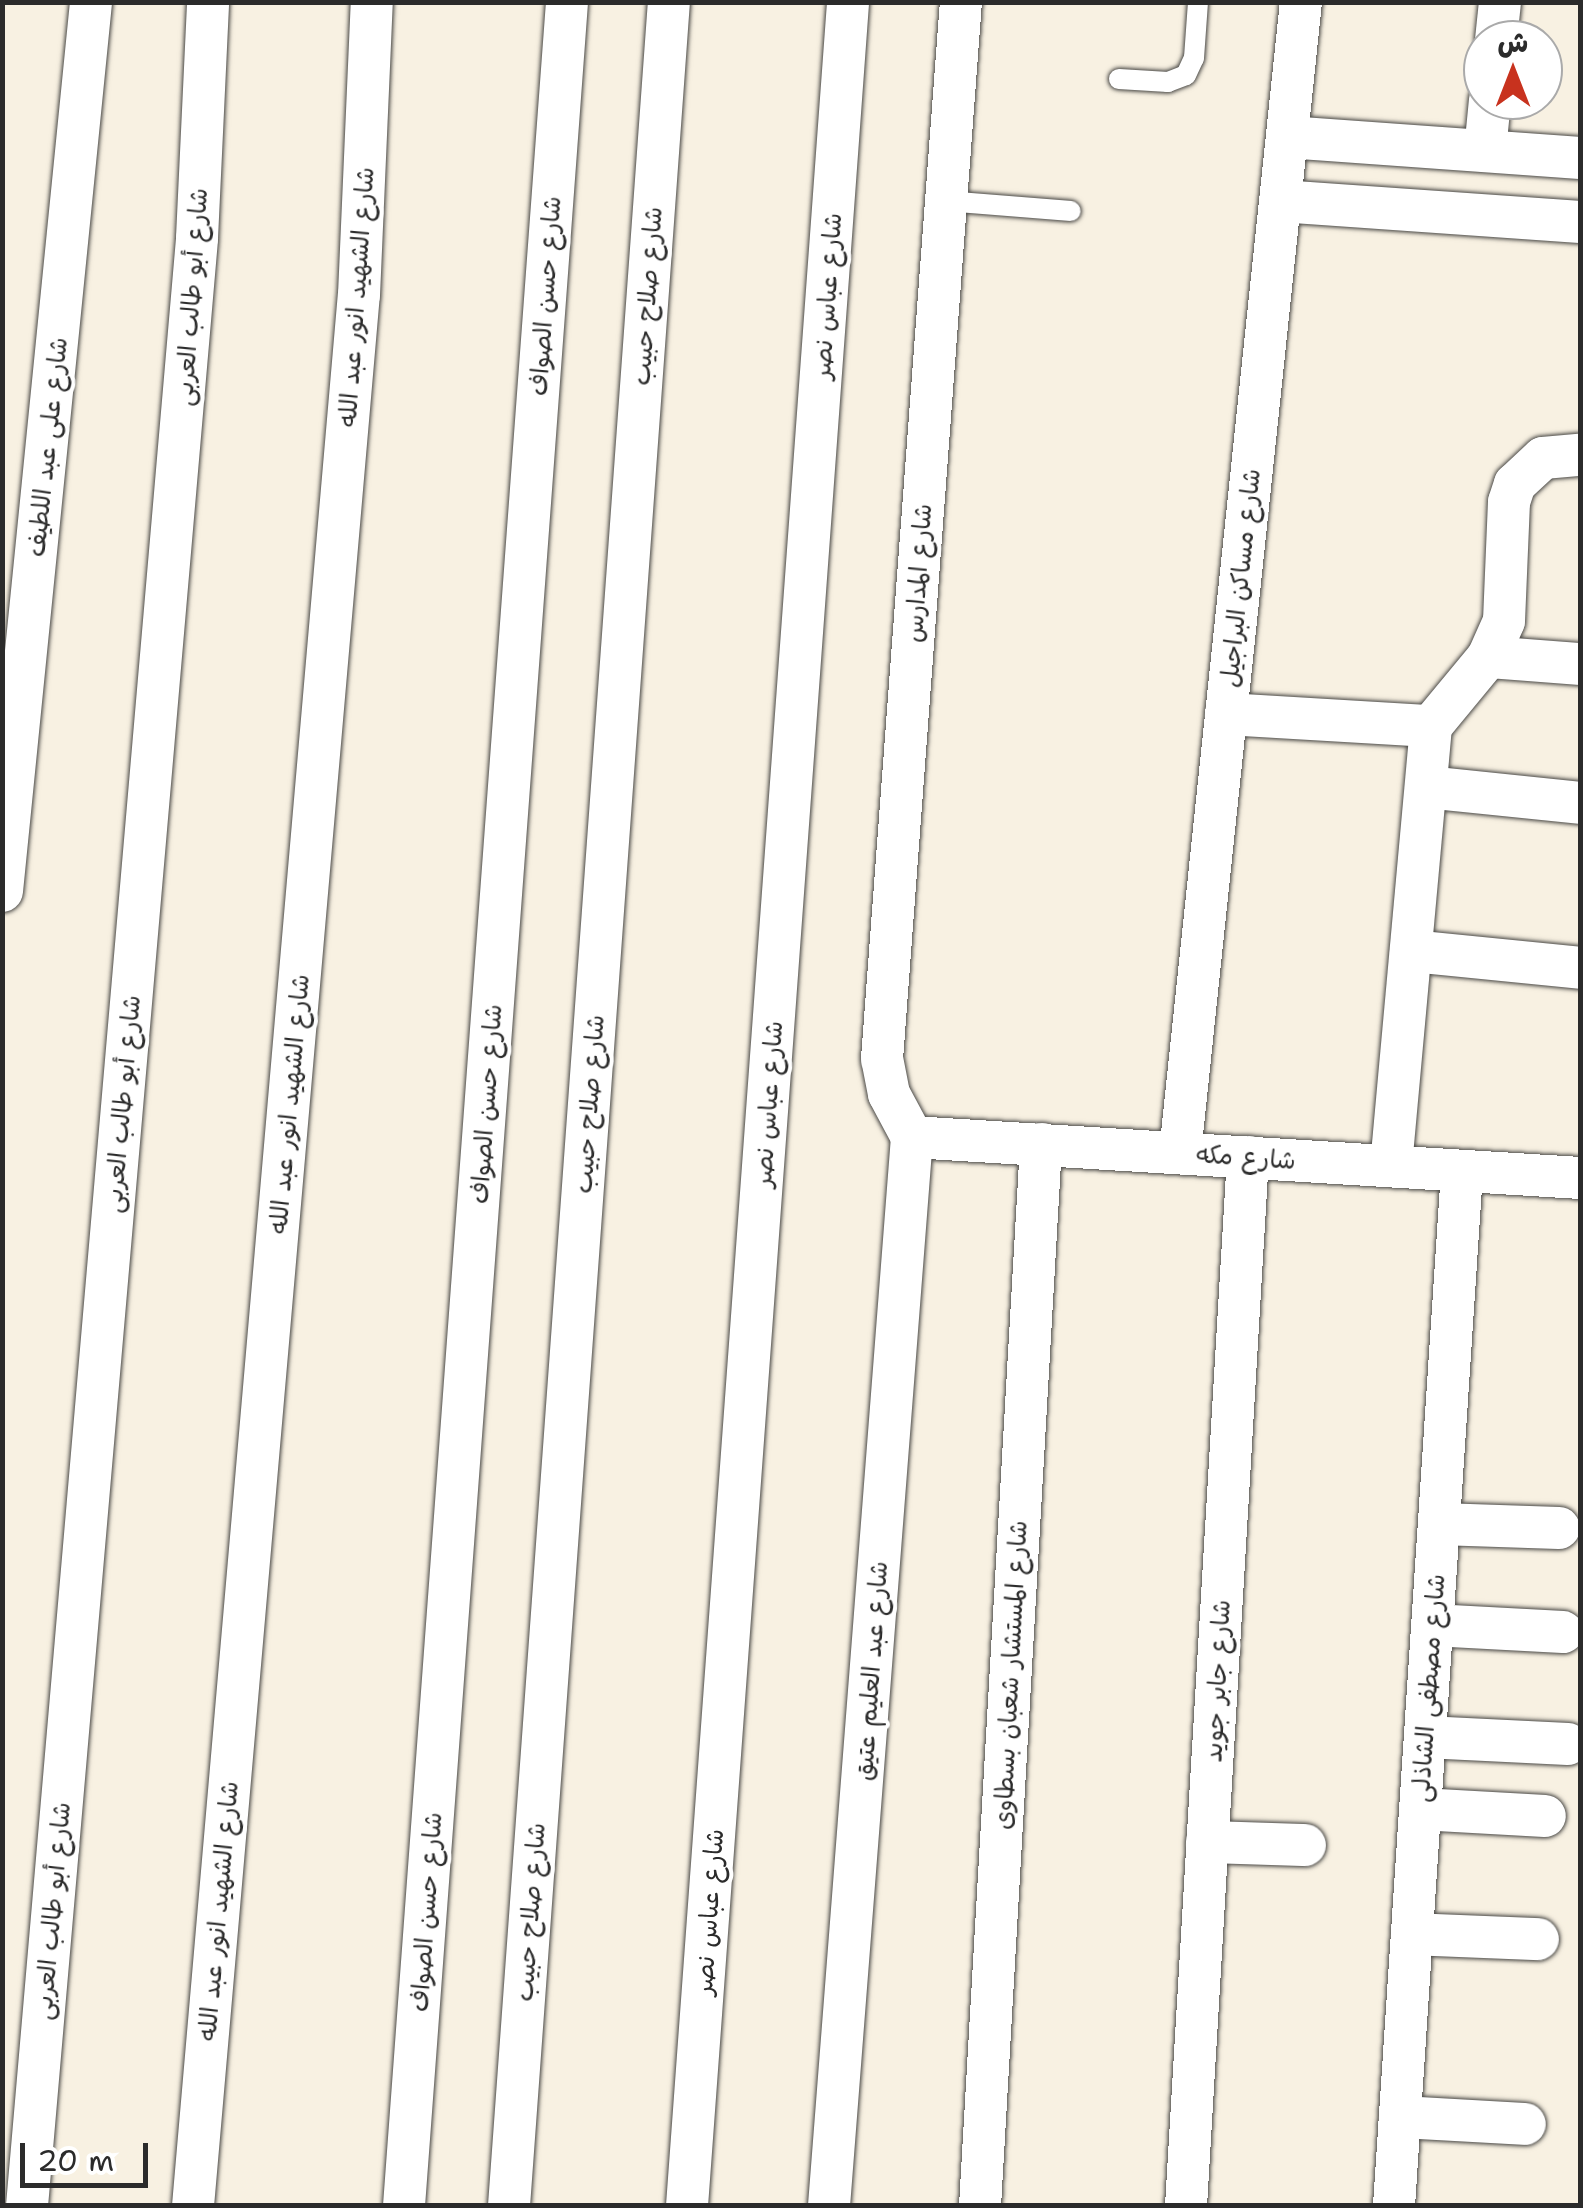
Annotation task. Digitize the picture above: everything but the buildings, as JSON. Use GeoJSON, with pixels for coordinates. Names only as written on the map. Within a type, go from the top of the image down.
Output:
{"type":"FeatureCollection","features":[{"type":"Feature","properties":{"kind":"street","name":"شارع على عبد اللطيف"},"geometry":{"type":"LineString","coordinates":[[2,891],[91,2]]}},
{"type":"Feature","properties":{"kind":"street","name":"شارع أبو طالب العربى"},"geometry":{"type":"LineString","coordinates":[[27,2206],[197,238],[208,2]]}},
{"type":"Feature","properties":{"kind":"street","name":"شارع الشهيد انور عبد الله"},"geometry":{"type":"LineString","coordinates":[[193,2206],[359,295],[372,2]]}},
{"type":"Feature","properties":{"kind":"street","name":"شارع حسن الصواف"},"geometry":{"type":"LineString","coordinates":[[404,2206],[567,2]]}},
{"type":"Feature","properties":{"kind":"street","name":"شارع صلاح حبيب"},"geometry":{"type":"LineString","coordinates":[[509,2206],[668,2]]}},
{"type":"Feature","properties":{"kind":"street","name":"شارع عباس نصر"},"geometry":{"type":"LineString","coordinates":[[687,2206],[848,2]]}},
{"type":"Feature","properties":{"kind":"street","name":"شارع المدارس"},"geometry":{"type":"LineString","coordinates":[[912,1136],[888,1094],[882,1059],[961,2]]}},
{"type":"Feature","properties":{"kind":"street","name":"شارع مساكن البراجيل"},"geometry":{"type":"LineString","coordinates":[[1180,1153],[1301,2]]}},
{"type":"Feature","properties":{"kind":"street"},"geometry":{"type":"LineString","coordinates":[[1485,151],[1488,120]]}},
{"type":"Feature","properties":{"kind":"street"},"geometry":{"type":"LineString","coordinates":[[1286,137],[1580,158]]}},
{"type":"Feature","properties":{"kind":"street"},"geometry":{"type":"LineString","coordinates":[[1280,202],[1580,222]]}},
{"type":"Feature","properties":{"kind":"street"},"geometry":{"type":"LineString","coordinates":[[1391,1166],[1432,726],[1488,657],[1504,620],[1510,502],[1515,484],[1543,458],[1580,455]]}},
{"type":"Feature","properties":{"kind":"street"},"geometry":{"type":"LineString","coordinates":[[1488,657],[1580,664]]}},
{"type":"Feature","properties":{"kind":"street"},"geometry":{"type":"LineString","coordinates":[[1226,714],[1432,726]]}},
{"type":"Feature","properties":{"kind":"street"},"geometry":{"type":"LineString","coordinates":[[1426,787],[1580,804]]}},
{"type":"Feature","properties":{"kind":"street"},"geometry":{"type":"LineString","coordinates":[[1411,952],[1580,968]]}},
{"type":"Feature","properties":{"kind":"street","name":"شارع مكه"},"geometry":{"type":"LineString","coordinates":[[912,1136],[1580,1178]]}},
{"type":"Feature","properties":{"kind":"street","name":"شارع عبد العليم عتيق"},"geometry":{"type":"LineString","coordinates":[[829,2206],[912,1136]]}},
{"type":"Feature","properties":{"kind":"street","name":"شارع المستشار شعبان بسطاوى"},"geometry":{"type":"LineString","coordinates":[[980,2206],[1041,1144]]}},
{"type":"Feature","properties":{"kind":"street","name":"شارع جابر جويد"},"geometry":{"type":"LineString","coordinates":[[1186,2206],[1248,1157]]}},
{"type":"Feature","properties":{"kind":"street","name":"شارع مصطفى الشاذلى"},"geometry":{"type":"LineString","coordinates":[[1394,2206],[1462,1171]]}},
{"type":"Feature","properties":{"kind":"street"},"geometry":{"type":"LineString","coordinates":[[1439,1524],[1559,1528]]}},
{"type":"Feature","properties":{"kind":"street"},"geometry":{"type":"LineString","coordinates":[[1432,1626],[1563,1632]]}},
{"type":"Feature","properties":{"kind":"street"},"geometry":{"type":"LineString","coordinates":[[1424,1737],[1568,1744]]}},
{"type":"Feature","properties":{"kind":"street"},"geometry":{"type":"LineString","coordinates":[[1420,1809],[1545,1816]]}},
{"type":"Feature","properties":{"kind":"street"},"geometry":{"type":"LineString","coordinates":[[1207,1842],[1305,1844]]}},
{"type":"Feature","properties":{"kind":"street"},"geometry":{"type":"LineString","coordinates":[[1412,1934],[1538,1939]]}},
{"type":"Feature","properties":{"kind":"street"},"geometry":{"type":"LineString","coordinates":[[1400,2117],[1525,2124]]}},
{"type":"Feature","properties":{"kind":"lane"},"geometry":{"type":"LineString","coordinates":[[1120,79],[1168,82],[1186,75],[1194,58],[1198,2]]}},
{"type":"Feature","properties":{"kind":"lane"},"geometry":{"type":"LineString","coordinates":[[946,201],[1071,211]]}}]}
